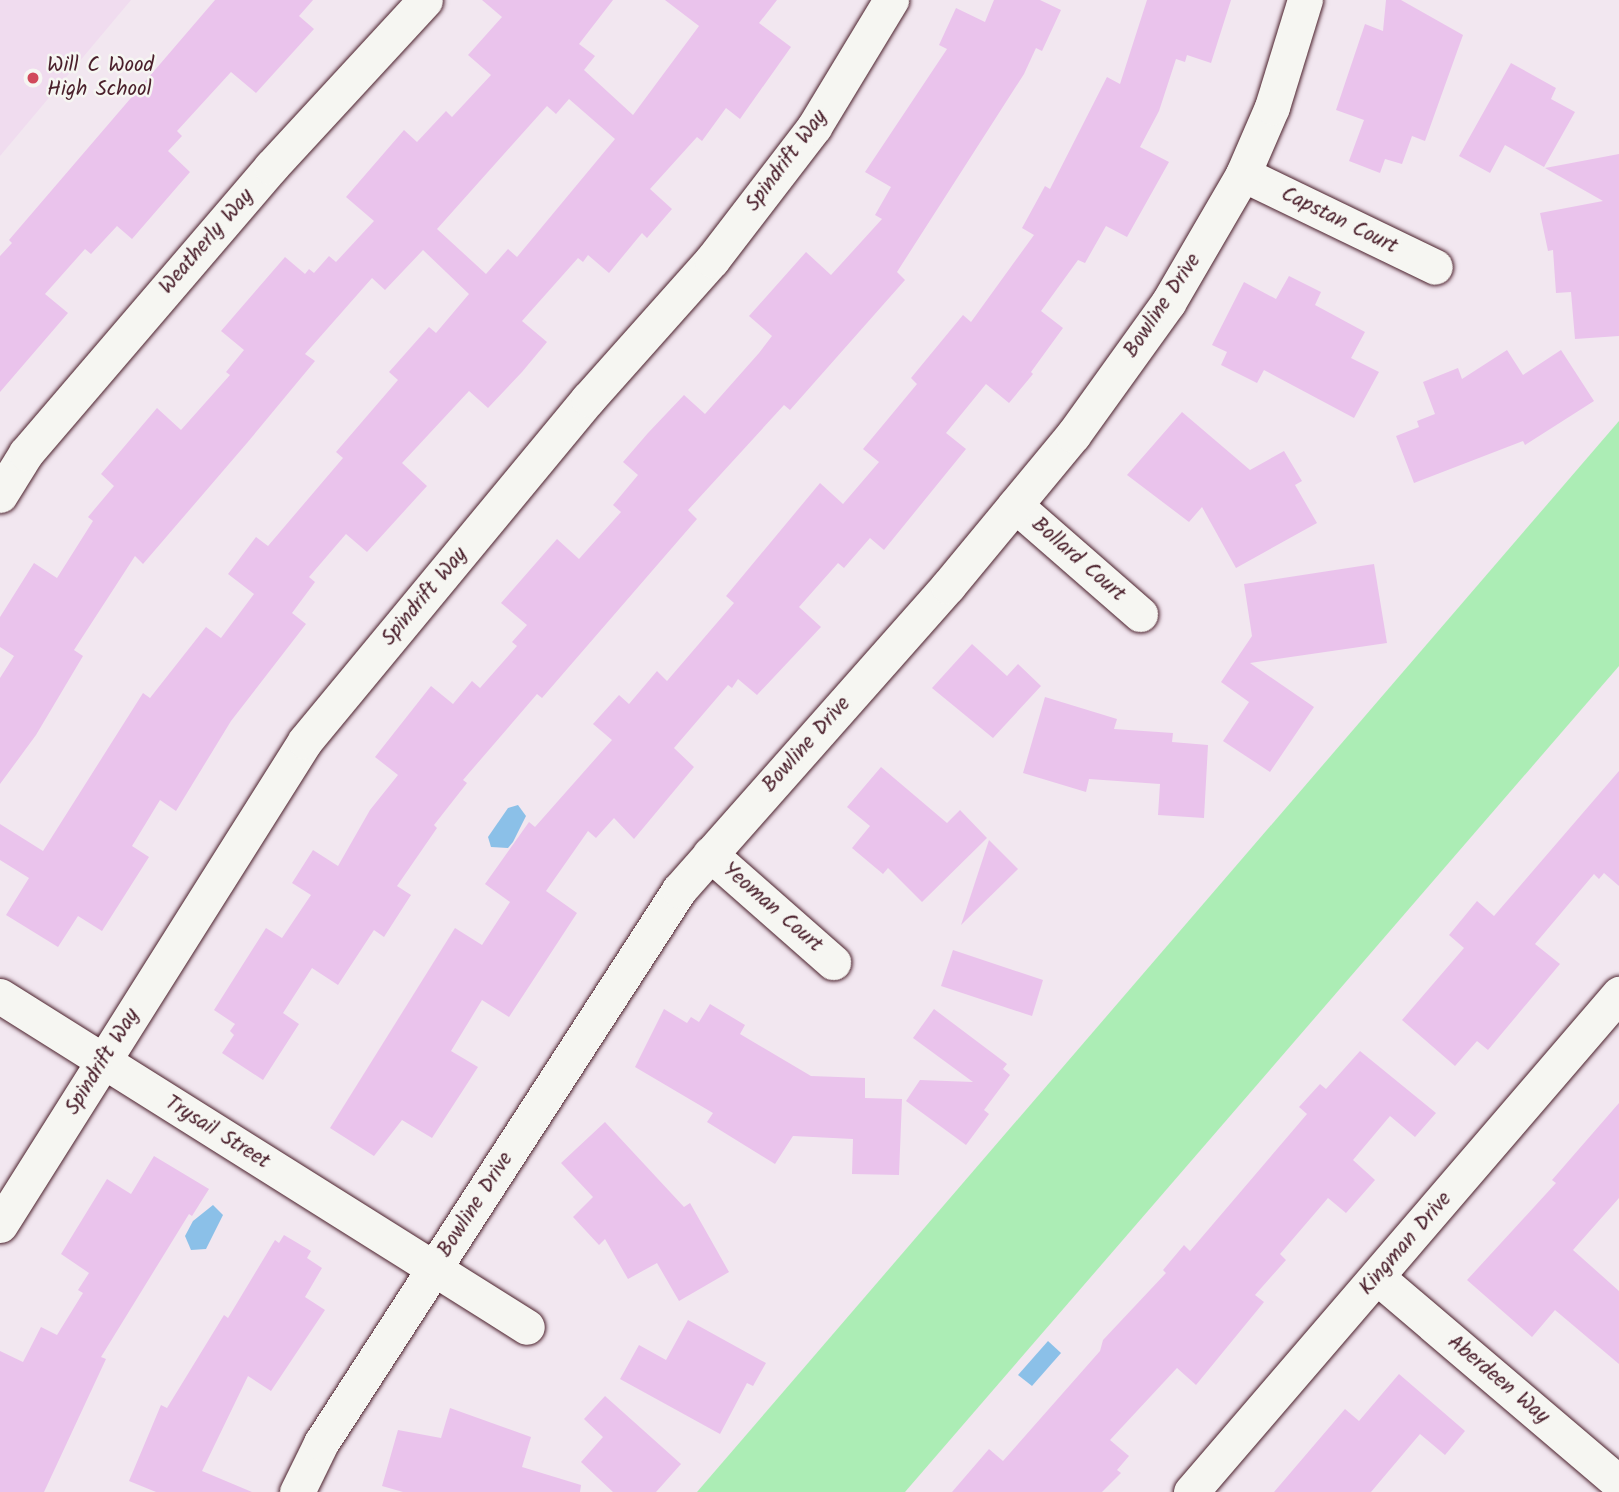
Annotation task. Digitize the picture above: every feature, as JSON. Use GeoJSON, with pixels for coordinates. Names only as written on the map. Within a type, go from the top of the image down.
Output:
{"type":"FeatureCollection","features":[{"type":"Feature","properties":{"kind":"street","name":"Weatherly Way"},"geometry":{"type":"LineString","coordinates":[[0,495],[26,453],[262,177],[425,0]]}},
{"type":"Feature","properties":{"kind":"street","name":"Spindrift Way"},"geometry":{"type":"LineString","coordinates":[[0,1224],[305,741],[588,399],[712,260],[814,127],[891,0]]}},
{"type":"Feature","properties":{"kind":"street","name":"Bowline Drive"},"geometry":{"type":"LineString","coordinates":[[297,1492],[321,1444],[679,890],[1015,505],[1073,435],[1168,303],[1243,174],[1272,107],[1305,0]]}},
{"type":"Feature","properties":{"kind":"street","name":"Capstan Court"},"geometry":{"type":"LineString","coordinates":[[1243,174],[1434,267]]}},
{"type":"Feature","properties":{"kind":"street","name":"Bollard Court"},"geometry":{"type":"LineString","coordinates":[[1015,505],[1140,614]]}},
{"type":"Feature","properties":{"kind":"street","name":"Yeoman Court"},"geometry":{"type":"LineString","coordinates":[[710,854],[833,962]]}},
{"type":"Feature","properties":{"kind":"street","name":"Kingman Drive"},"geometry":{"type":"LineString","coordinates":[[1191,1492],[1619,994]]}},
{"type":"Feature","properties":{"kind":"street","name":"Trysail Street"},"geometry":{"type":"LineString","coordinates":[[0,996],[527,1327]]}},
{"type":"Feature","properties":{"kind":"street","name":"Aberdeen Way"},"geometry":{"type":"LineString","coordinates":[[1377,1277],[1619,1483]]}},
{"type":"Feature","properties":{"kind":"shaded area","name":"Will C Wood High School"},"geometry":{"type":"Polygon","coordinates":[[[0,0],[131,0],[0,156],[0,0]]]}},
{"type":"Feature","properties":{"kind":"green space"},"geometry":{"type":"Polygon","coordinates":[[[1619,421],[1619,666],[905,1492],[697,1492],[1619,421]]]}},
{"type":"Feature","properties":{"kind":"water"},"geometry":{"type":"Polygon","coordinates":[[[518,805],[526,816],[513,842],[508,848],[491,847],[488,837],[508,808],[518,805]]]}},
{"type":"Feature","properties":{"kind":"water"},"geometry":{"type":"Polygon","coordinates":[[[213,1205],[223,1215],[206,1249],[191,1250],[185,1236],[193,1221],[213,1205]]]}},
{"type":"Feature","properties":{"kind":"water"},"geometry":{"type":"Polygon","coordinates":[[[1048,1341],[1061,1353],[1032,1386],[1018,1375],[1048,1341]]]}},
{"type":"Feature","properties":{"kind":"building"},"geometry":{"type":"Polygon","coordinates":[[[215,0],[313,0],[299,16],[314,29],[256,93],[231,72],[177,131],[182,136],[168,151],[190,172],[132,239],[117,226],[91,254],[85,249],[45,294],[68,313],[0,392],[0,256],[12,243],[9,240],[215,0]]]}},
{"type":"Feature","properties":{"kind":"building"},"geometry":{"type":"Polygon","coordinates":[[[482,0],[613,0],[579,44],[595,56],[584,70],[633,115],[699,26],[665,0],[777,0],[759,23],[791,47],[740,119],[726,108],[702,141],[697,137],[650,189],[672,209],[647,238],[642,233],[609,273],[588,255],[583,262],[578,258],[522,321],[547,342],[522,372],[488,408],[469,391],[402,463],[427,486],[367,552],[346,534],[309,577],[315,582],[292,613],[306,624],[231,721],[176,811],[160,800],[132,846],[149,857],[102,931],[78,916],[58,947],[6,915],[29,878],[0,860],[0,824],[43,851],[143,693],[150,698],[206,627],[221,638],[254,594],[228,574],[256,537],[268,546],[343,458],[336,452],[398,380],[389,372],[429,327],[436,333],[469,294],[423,250],[385,290],[372,278],[305,354],[315,361],[247,443],[143,564],[135,556],[74,650],[83,656],[36,735],[0,784],[0,678],[14,656],[0,647],[0,617],[34,563],[57,578],[93,521],[88,517],[114,486],[101,474],[157,408],[181,430],[230,375],[226,372],[244,350],[221,331],[285,257],[305,274],[309,269],[314,273],[329,256],[336,262],[374,221],[346,197],[404,130],[417,142],[446,111],[452,117],[491,75],[468,55],[502,17],[482,0]],[[569,99],[556,114],[547,106],[437,229],[486,274],[508,249],[517,257],[615,139],[569,99]]]}},
{"type":"Feature","properties":{"kind":"building"},"geometry":{"type":"Polygon","coordinates":[[[994,0],[1040,0],[1061,10],[1042,51],[1036,48],[1024,74],[897,272],[905,280],[790,410],[784,405],[688,510],[697,519],[542,698],[537,694],[463,780],[467,783],[434,825],[437,828],[397,886],[411,895],[384,937],[374,930],[338,985],[312,968],[283,1013],[299,1024],[263,1080],[222,1053],[234,1035],[230,1031],[235,1024],[214,1010],[266,928],[282,938],[311,895],[292,883],[313,850],[338,866],[370,810],[398,775],[375,757],[431,686],[453,704],[472,681],[480,688],[517,646],[512,642],[527,625],[501,603],[557,539],[579,559],[621,512],[613,505],[638,475],[623,462],[684,395],[705,414],[759,353],[772,336],[749,316],[806,252],[831,275],[882,219],[875,215],[891,187],[865,172],[947,49],[939,45],[956,8],[985,22],[994,0]]]}},
{"type":"Feature","properties":{"kind":"building"},"geometry":{"type":"Polygon","coordinates":[[[1147,0],[1231,0],[1211,63],[1187,55],[1185,62],[1176,59],[1159,111],[1140,147],[1169,162],[1127,237],[1106,226],[1085,263],[1078,260],[1041,311],[1063,328],[1031,372],[1033,374],[1009,403],[986,384],[946,433],[966,449],[884,550],[870,538],[844,568],[838,563],[799,607],[821,627],[757,695],[738,679],[732,688],[728,685],[674,748],[694,767],[634,839],[614,818],[596,838],[588,831],[546,891],[577,913],[509,1017],[482,1000],[451,1051],[478,1067],[432,1138],[402,1120],[374,1156],[330,1128],[455,928],[482,945],[510,902],[485,884],[529,822],[535,827],[612,740],[593,724],[619,695],[629,704],[657,671],[667,681],[734,603],[726,596],[820,483],[843,504],[879,462],[863,449],[917,384],[911,378],[963,315],[971,322],[1034,235],[1022,228],[1045,186],[1050,189],[1107,77],[1120,84],[1147,0]]]}},
{"type":"Feature","properties":{"kind":"building"},"geometry":{"type":"Polygon","coordinates":[[[1386,0],[1401,0],[1463,35],[1425,141],[1412,136],[1402,164],[1385,159],[1380,173],[1349,161],[1364,120],[1336,110],[1365,24],[1383,31],[1386,0]]]}},
{"type":"Feature","properties":{"kind":"building"},"geometry":{"type":"Polygon","coordinates":[[[1511,63],[1556,88],[1551,99],[1575,112],[1544,167],[1505,145],[1490,173],[1459,156],[1511,63]]]}},
{"type":"Feature","properties":{"kind":"building"},"geometry":{"type":"Polygon","coordinates":[[[1619,154],[1619,336],[1575,339],[1571,292],[1556,293],[1553,250],[1548,251],[1540,213],[1603,201],[1545,168],[1619,154]]]}},
{"type":"Feature","properties":{"kind":"building"},"geometry":{"type":"Polygon","coordinates":[[[1289,276],[1321,292],[1315,305],[1365,332],[1351,358],[1379,372],[1354,418],[1264,370],[1257,383],[1221,365],[1227,352],[1212,345],[1244,282],[1276,299],[1289,276]]]}},
{"type":"Feature","properties":{"kind":"building"},"geometry":{"type":"Polygon","coordinates":[[[1507,350],[1523,375],[1561,350],[1594,401],[1525,445],[1523,441],[1414,483],[1396,436],[1419,427],[1417,421],[1435,414],[1423,382],[1458,368],[1462,379],[1507,350]]]}},
{"type":"Feature","properties":{"kind":"building"},"geometry":{"type":"Polygon","coordinates":[[[1182,412],[1250,470],[1284,451],[1302,481],[1295,485],[1317,523],[1236,568],[1202,507],[1189,522],[1127,475],[1182,412]]]}},
{"type":"Feature","properties":{"kind":"building"},"geometry":{"type":"Polygon","coordinates":[[[1374,564],[1387,643],[1250,663],[1314,707],[1270,772],[1223,741],[1249,702],[1221,682],[1252,636],[1244,584],[1374,564]]]}},
{"type":"Feature","properties":{"kind":"building"},"geometry":{"type":"Polygon","coordinates":[[[972,644],[1007,676],[1018,664],[1041,686],[993,738],[932,688],[972,644]]]}},
{"type":"Feature","properties":{"kind":"building"},"geometry":{"type":"Polygon","coordinates":[[[1045,697],[1117,719],[1114,729],[1173,733],[1172,742],[1208,745],[1204,818],[1158,815],[1160,784],[1089,779],[1086,792],[1023,773],[1045,697]]]}},
{"type":"Feature","properties":{"kind":"building"},"geometry":{"type":"Polygon","coordinates":[[[881,767],[947,823],[960,810],[987,838],[922,902],[888,868],[883,874],[852,848],[870,826],[847,807],[881,767]]]}},
{"type":"Feature","properties":{"kind":"building"},"geometry":{"type":"Polygon","coordinates":[[[1619,771],[1619,886],[1604,873],[1599,879],[1594,874],[1535,944],[1560,964],[1488,1050],[1477,1041],[1455,1066],[1402,1020],[1464,948],[1449,935],[1477,901],[1494,916],[1619,771]]]}},
{"type":"Feature","properties":{"kind":"building"},"geometry":{"type":"Polygon","coordinates":[[[989,840],[1018,869],[961,925],[989,840]]]}},
{"type":"Feature","properties":{"kind":"building"},"geometry":{"type":"Polygon","coordinates":[[[953,950],[1043,980],[1032,1016],[941,986],[953,950]]]}},
{"type":"Feature","properties":{"kind":"building"},"geometry":{"type":"Polygon","coordinates":[[[710,1004],[745,1025],[740,1034],[811,1076],[865,1078],[865,1098],[902,1099],[899,1175],[852,1174],[853,1139],[793,1136],[775,1164],[707,1122],[713,1113],[635,1067],[664,1009],[687,1023],[691,1017],[699,1022],[710,1004]]]}},
{"type":"Feature","properties":{"kind":"building"},"geometry":{"type":"Polygon","coordinates":[[[934,1009],[1007,1064],[1003,1069],[1010,1075],[984,1110],[989,1114],[966,1145],[906,1101],[920,1080],[973,1082],[913,1038],[934,1009]]]}},
{"type":"Feature","properties":{"kind":"building"},"geometry":{"type":"Polygon","coordinates":[[[1360,1051],[1436,1113],[1415,1137],[1390,1116],[1353,1160],[1375,1180],[1346,1213],[1328,1198],[1280,1254],[1286,1260],[1255,1295],[1264,1302],[1196,1385],[1177,1368],[1110,1440],[1129,1456],[1117,1470],[1121,1473],[1102,1492],[952,1492],[989,1449],[1003,1461],[1100,1351],[1103,1340],[1166,1273],[1163,1270],[1184,1245],[1190,1251],[1307,1114],[1299,1107],[1320,1084],[1326,1089],[1360,1051]]]}},
{"type":"Feature","properties":{"kind":"building"},"geometry":{"type":"Polygon","coordinates":[[[1619,1103],[1619,1198],[1573,1250],[1619,1291],[1619,1364],[1555,1310],[1532,1337],[1467,1280],[1556,1183],[1552,1180],[1619,1103]]]}},
{"type":"Feature","properties":{"kind":"building"},"geometry":{"type":"Polygon","coordinates":[[[605,1122],[684,1207],[690,1203],[729,1272],[679,1301],[657,1263],[628,1279],[605,1239],[599,1245],[573,1217],[593,1197],[561,1163],[605,1122]]]}},
{"type":"Feature","properties":{"kind":"building"},"geometry":{"type":"Polygon","coordinates":[[[154,1156],[209,1189],[192,1216],[189,1214],[101,1357],[106,1359],[44,1492],[0,1492],[0,1351],[23,1362],[41,1327],[57,1335],[83,1293],[78,1290],[89,1273],[61,1254],[107,1179],[131,1194],[154,1156]]]}},
{"type":"Feature","properties":{"kind":"building"},"geometry":{"type":"Polygon","coordinates":[[[284,1235],[311,1251],[307,1258],[322,1268],[305,1297],[325,1310],[271,1391],[248,1376],[202,1471],[252,1492],[156,1492],[129,1481],[161,1405],[167,1408],[224,1315],[228,1318],[275,1240],[279,1243],[284,1235]]]}},
{"type":"Feature","properties":{"kind":"building"},"geometry":{"type":"Polygon","coordinates":[[[688,1320],[766,1363],[753,1386],[747,1383],[720,1434],[620,1379],[639,1345],[666,1360],[688,1320]]]}},
{"type":"Feature","properties":{"kind":"building"},"geometry":{"type":"Polygon","coordinates":[[[1399,1374],[1465,1431],[1445,1455],[1420,1434],[1371,1492],[1274,1492],[1345,1409],[1359,1421],[1399,1374]]]}},
{"type":"Feature","properties":{"kind":"building"},"geometry":{"type":"Polygon","coordinates":[[[605,1396],[681,1464],[656,1492],[613,1492],[581,1462],[603,1437],[584,1419],[605,1396]]]}},
{"type":"Feature","properties":{"kind":"building"},"geometry":{"type":"Polygon","coordinates":[[[450,1408],[531,1437],[522,1467],[581,1485],[580,1492],[403,1492],[382,1486],[398,1430],[441,1438],[450,1408]]]}},
{"type":"Feature","properties":{"kind":"place","name":"Will C Wood High School"},"geometry":{"type":"Point","coordinates":[33,78]}}]}
